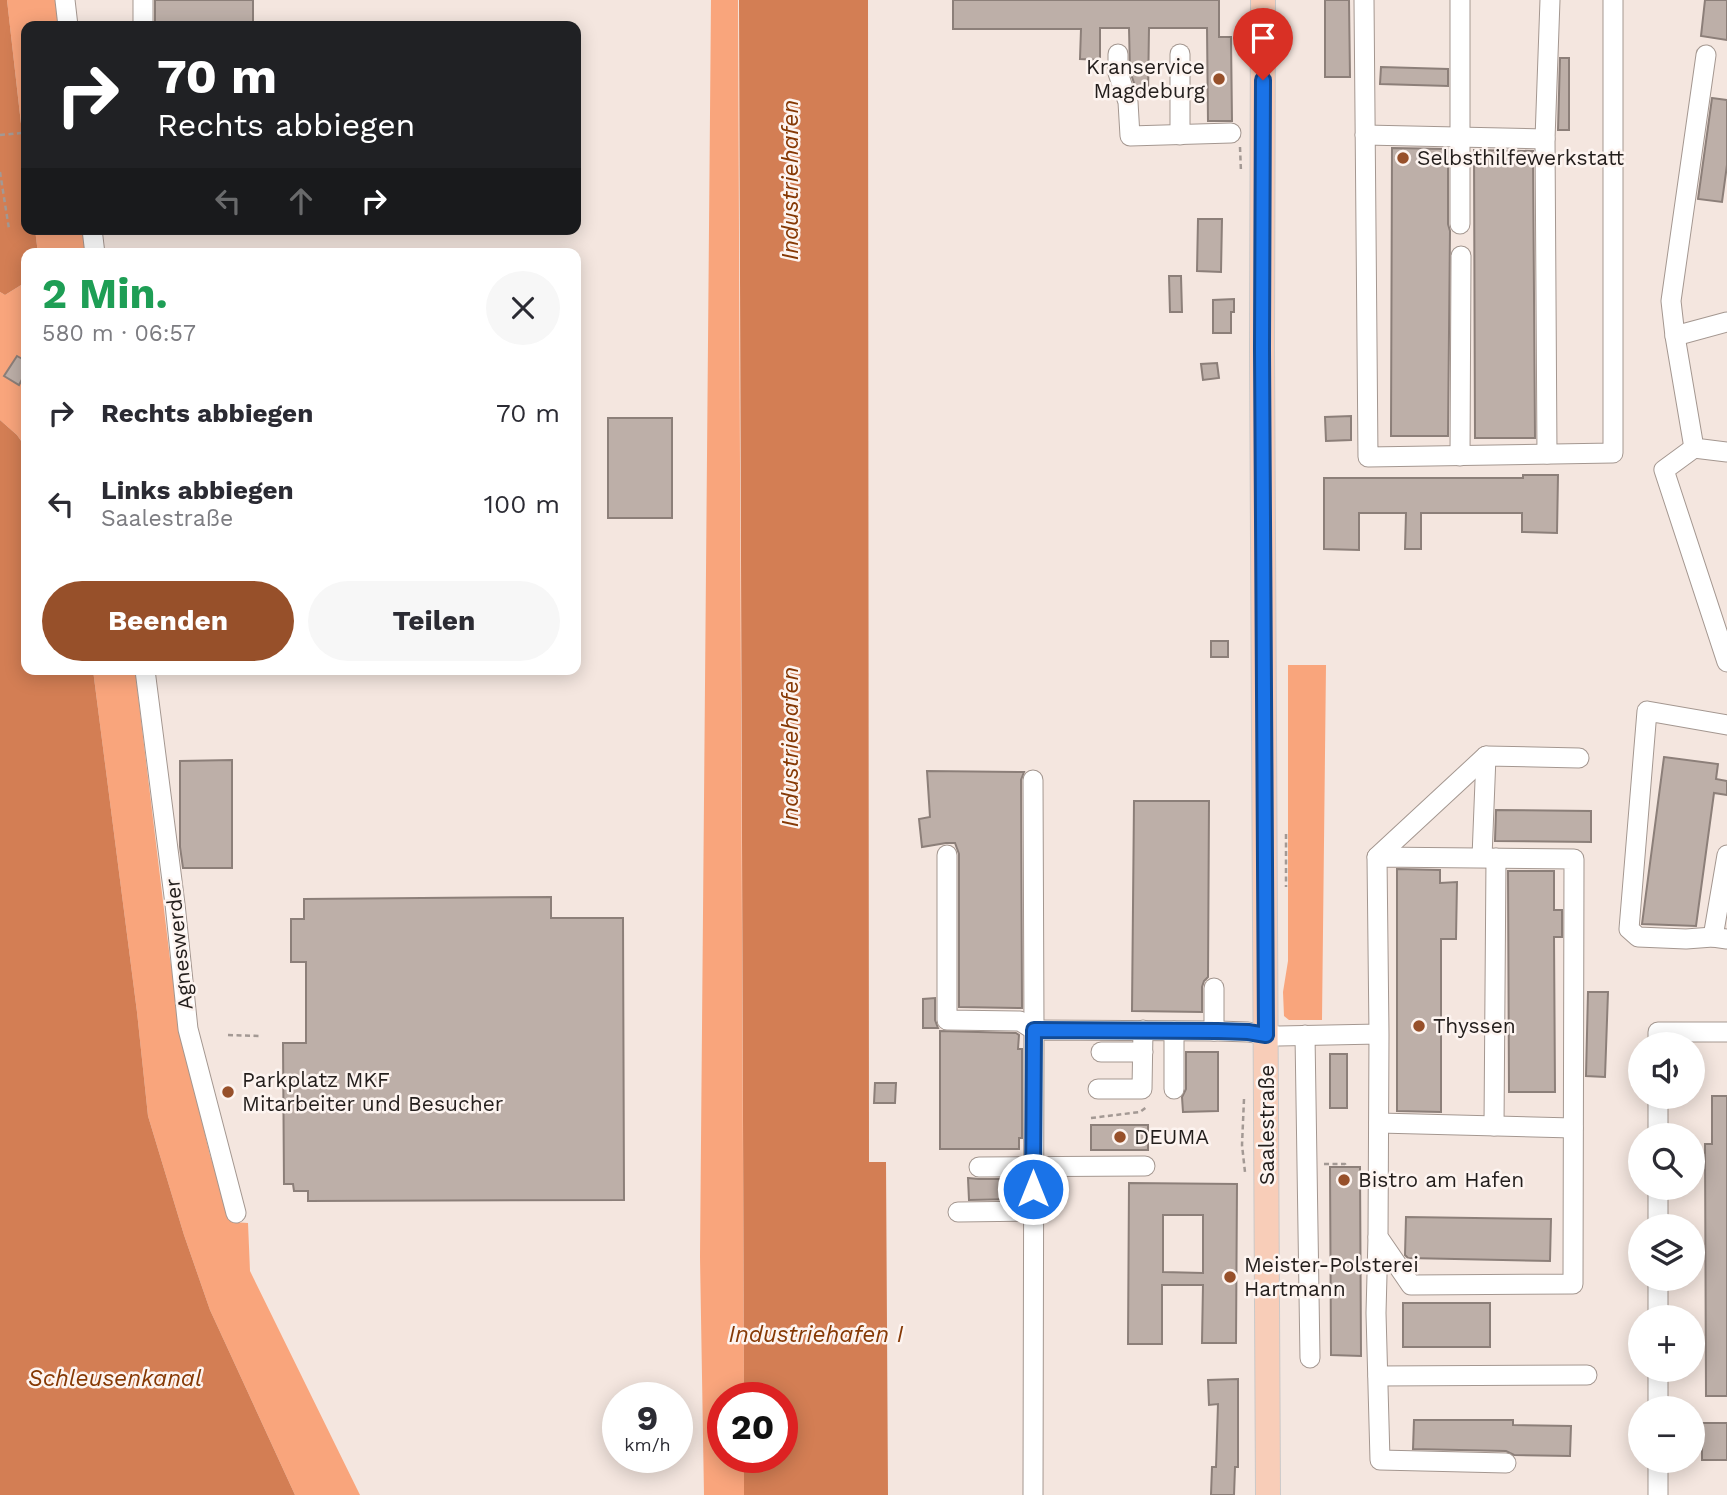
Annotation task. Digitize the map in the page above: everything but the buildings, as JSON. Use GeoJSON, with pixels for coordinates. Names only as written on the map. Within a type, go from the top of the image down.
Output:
{"type":"FeatureCollection","features":[{"type":"Feature","properties":{"kind":"main road","name":"Saalestraße"},"geometry":{"type":"LineString","coordinates":[[1263,0],[1262,349],[1268,1495]]}},
{"type":"Feature","properties":{"kind":"lane"},"geometry":{"type":"LineString","coordinates":[[65,0],[67,21]]}},
{"type":"Feature","properties":{"kind":"lane"},"geometry":{"type":"LineString","coordinates":[[143,0],[143,21]]}},
{"type":"Feature","properties":{"kind":"lane"},"geometry":{"type":"LineString","coordinates":[[1364,0],[1368,457],[1613,453],[1613,0]]}},
{"type":"Feature","properties":{"kind":"lane"},"geometry":{"type":"LineString","coordinates":[[1460,0],[1460,224]]}},
{"type":"Feature","properties":{"kind":"lane"},"geometry":{"type":"LineString","coordinates":[[1547,454],[1545,139],[1550,0]]}},
{"type":"Feature","properties":{"kind":"lane"},"geometry":{"type":"LineString","coordinates":[[1118,54],[1118,73],[1128,103],[1130,136],[1231,133]]}},
{"type":"Feature","properties":{"kind":"lane"},"geometry":{"type":"LineString","coordinates":[[1180,54],[1180,135]]}},
{"type":"Feature","properties":{"kind":"lane"},"geometry":{"type":"LineString","coordinates":[[1694,448],[1671,301],[1706,55]]}},
{"type":"Feature","properties":{"kind":"lane"},"geometry":{"type":"LineString","coordinates":[[1365,135],[1545,139]]}},
{"type":"Feature","properties":{"kind":"lane"},"geometry":{"type":"LineString","coordinates":[[1460,456],[1461,256]]}},
{"type":"Feature","properties":{"kind":"lane"},"geometry":{"type":"LineString","coordinates":[[1675,336],[1727,322]]}},
{"type":"Feature","properties":{"kind":"lane"},"geometry":{"type":"LineString","coordinates":[[1727,452],[1694,448],[1664,470],[1727,662]]}},
{"type":"Feature","properties":{"kind":"lane","name":"Agneswerder"},"geometry":{"type":"LineString","coordinates":[[146,675],[188,1029],[236,1213]]}},
{"type":"Feature","properties":{"kind":"lane"},"geometry":{"type":"LineString","coordinates":[[1727,724],[1647,711],[1629,929],[1637,937],[1686,940],[1720,938],[1727,855]]}},
{"type":"Feature","properties":{"kind":"lane"},"geometry":{"type":"LineString","coordinates":[[1486,756],[1494,1126]]}},
{"type":"Feature","properties":{"kind":"lane"},"geometry":{"type":"LineString","coordinates":[[1506,1462],[1380,1460],[1376,1313],[1379,1123],[1377,857],[1486,756],[1579,758]]}},
{"type":"Feature","properties":{"kind":"lane"},"geometry":{"type":"LineString","coordinates":[[1033,780],[1033,1495]]}},
{"type":"Feature","properties":{"kind":"lane"},"geometry":{"type":"LineString","coordinates":[[947,855],[947,1020],[1020,1021],[1034,1030],[1214,1031],[1266,1035],[1379,1034]]}},
{"type":"Feature","properties":{"kind":"lane"},"geometry":{"type":"LineString","coordinates":[[1377,857],[1574,859],[1573,1284],[1411,1285],[1378,1237]]}},
{"type":"Feature","properties":{"kind":"lane"},"geometry":{"type":"LineString","coordinates":[[1214,988],[1214,1031]]}},
{"type":"Feature","properties":{"kind":"lane"},"geometry":{"type":"LineString","coordinates":[[1098,1089],[1142,1089],[1143,1030]]}},
{"type":"Feature","properties":{"kind":"lane"},"geometry":{"type":"LineString","coordinates":[[1174,1031],[1174,1089]]}},
{"type":"Feature","properties":{"kind":"lane"},"geometry":{"type":"LineString","coordinates":[[1705,1032],[1727,1032]]}},
{"type":"Feature","properties":{"kind":"lane"},"geometry":{"type":"LineString","coordinates":[[1305,1035],[1310,1358]]}},
{"type":"Feature","properties":{"kind":"lane"},"geometry":{"type":"LineString","coordinates":[[1101,1052],[1143,1052]]}},
{"type":"Feature","properties":{"kind":"lane"},"geometry":{"type":"LineString","coordinates":[[1379,1123],[1573,1128]]}},
{"type":"Feature","properties":{"kind":"lane"},"geometry":{"type":"LineString","coordinates":[[979,1167],[1145,1166]]}},
{"type":"Feature","properties":{"kind":"lane"},"geometry":{"type":"LineString","coordinates":[[958,1212],[1033,1211]]}},
{"type":"Feature","properties":{"kind":"lane"},"geometry":{"type":"LineString","coordinates":[[1378,1376],[1587,1375]]}},
{"type":"Feature","properties":{"kind":"lane"},"geometry":{"type":"LineString","coordinates":[[1658,1473],[1658,1495]]}},
{"type":"Feature","properties":{"kind":"path"},"geometry":{"type":"LineString","coordinates":[[0,135],[21,133]]}},
{"type":"Feature","properties":{"kind":"path"},"geometry":{"type":"LineString","coordinates":[[0,172],[9,229]]}},
{"type":"Feature","properties":{"kind":"path"},"geometry":{"type":"LineString","coordinates":[[229,1035],[260,1036]]}},
{"type":"Feature","properties":{"kind":"path"},"geometry":{"type":"LineString","coordinates":[[1091,1118],[1139,1111],[1174,1089]]}},
{"type":"Feature","properties":{"kind":"path"},"geometry":{"type":"LineString","coordinates":[[1307,1165],[1345,1164],[1346,1167]]}},
{"type":"Feature","properties":{"kind":"shaded area"},"geometry":{"type":"Polygon","coordinates":[[[7,0],[58,0],[60,21],[21,21],[21,124],[7,0]]]}},
{"type":"Feature","properties":{"kind":"shaded area"},"geometry":{"type":"Polygon","coordinates":[[[711,0],[738,0],[744,1382],[707,1382],[707,1473],[744,1473],[744,1495],[704,1495],[700,1257],[711,0]]]}},
{"type":"Feature","properties":{"kind":"shaded area"},"geometry":{"type":"Polygon","coordinates":[[[36,235],[85,235],[87,248],[37,248],[36,235]]]}},
{"type":"Feature","properties":{"kind":"shaded area"},"geometry":{"type":"Polygon","coordinates":[[[21,285],[21,441],[0,420],[0,292],[5,295],[21,285]]]}},
{"type":"Feature","properties":{"kind":"shaded area"},"geometry":{"type":"Polygon","coordinates":[[[1288,665],[1326,665],[1322,1020],[1289,1020],[1284,1016],[1283,992],[1288,961],[1288,665]]]}},
{"type":"Feature","properties":{"kind":"shaded area"},"geometry":{"type":"Polygon","coordinates":[[[94,675],[136,675],[170,959],[210,1155],[233,1222],[248,1223],[250,1271],[360,1495],[295,1495],[210,1310],[184,1235],[148,1116],[94,675]]]}},
{"type":"Feature","properties":{"kind":"water"},"geometry":{"type":"Polygon","coordinates":[[[0,0],[7,0],[21,124],[21,235],[36,235],[37,248],[21,248],[21,285],[5,295],[0,292],[0,0]]]}},
{"type":"Feature","properties":{"kind":"water","name":"Industriehafen I"},"geometry":{"type":"Polygon","coordinates":[[[739,0],[868,0],[869,1162],[886,1162],[888,1495],[744,1495],[744,1473],[798,1473],[798,1382],[744,1382],[739,0]]]}},
{"type":"Feature","properties":{"kind":"water","name":"Schleusenkanal"},"geometry":{"type":"Polygon","coordinates":[[[0,420],[21,441],[21,675],[94,675],[148,1116],[210,1310],[295,1495],[0,1495],[0,420]]]}},
{"type":"Feature","properties":{"kind":"place","name":"Kranservice Magdeburg"},"geometry":{"type":"Point","coordinates":[1219,79]}},
{"type":"Feature","properties":{"kind":"place","name":"Selbsthilfewerkstatt"},"geometry":{"type":"Point","coordinates":[1403,158]}},
{"type":"Feature","properties":{"kind":"place","name":"Thyssen"},"geometry":{"type":"Point","coordinates":[1419,1026]}},
{"type":"Feature","properties":{"kind":"place","name":"Parkplatz MKF Mitarbeiter und Besucher"},"geometry":{"type":"Point","coordinates":[228,1092]}},
{"type":"Feature","properties":{"kind":"place","name":"DEUMA"},"geometry":{"type":"Point","coordinates":[1120,1137]}},
{"type":"Feature","properties":{"kind":"place","name":"Bistro am Hafen"},"geometry":{"type":"Point","coordinates":[1344,1180]}},
{"type":"Feature","properties":{"kind":"place","name":"Meister-Polsterei Hartmann"},"geometry":{"type":"Point","coordinates":[1230,1277]}},
{"type":"Feature","properties":{"kind":"route"},"geometry":{"type":"LineString","coordinates":[[1033,1189],[1034,1030],[1218,1031],[1266,1035],[1263,80]]}},
{"type":"Feature","properties":{"kind":"water label","name":"Industriehafen"},"geometry":{"type":"Point","coordinates":[790,180]}},
{"type":"Feature","properties":{"kind":"water label","name":"Industriehafen"},"geometry":{"type":"Point","coordinates":[790,747]}}]}
